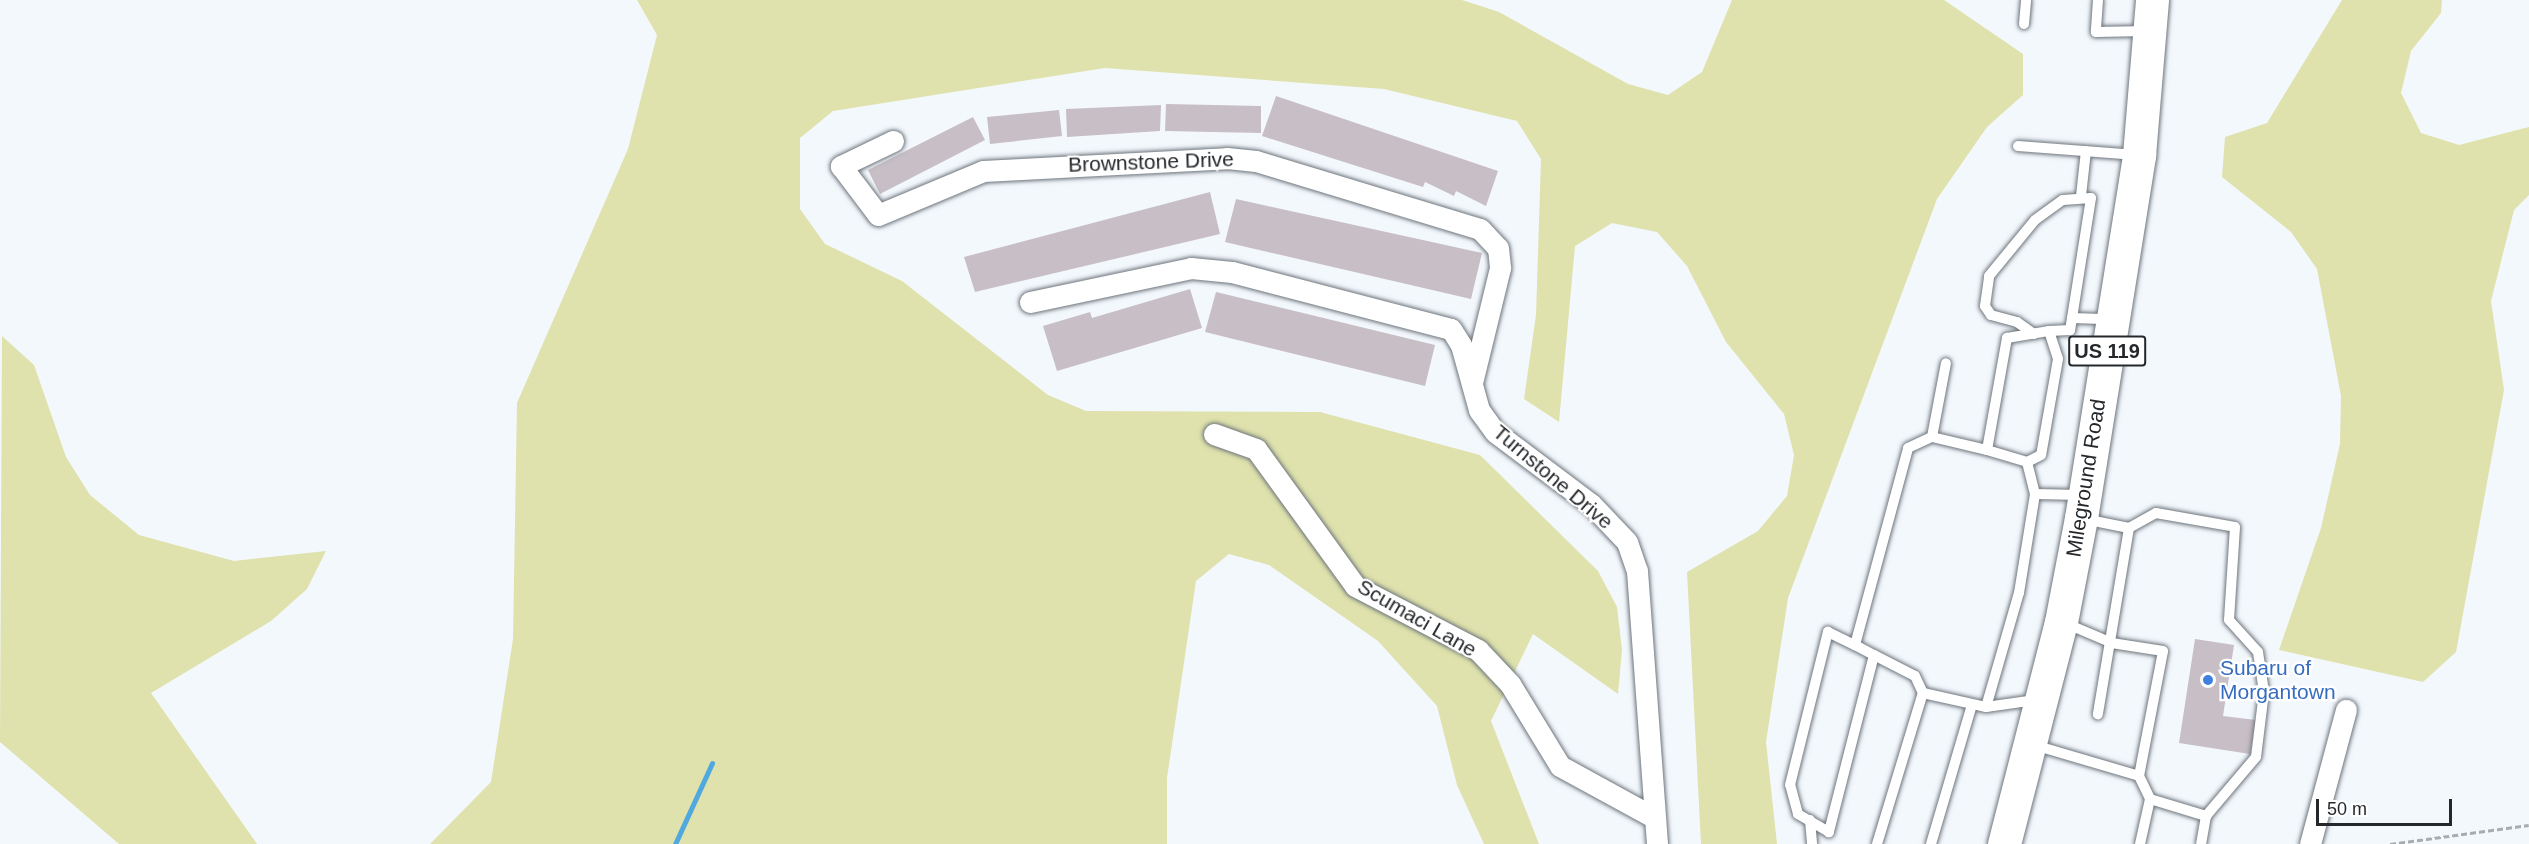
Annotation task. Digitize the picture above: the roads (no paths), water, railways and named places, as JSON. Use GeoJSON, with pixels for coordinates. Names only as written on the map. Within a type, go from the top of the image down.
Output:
{"type":"FeatureCollection","features":[{"type":"Feature","properties":{"kind":"main road","name":"Mileground Road"},"geometry":{"type":"LineString","coordinates":[[2004,844],[2061,622],[2083,507],[2139,155],[2151,15]]}},
{"type":"Feature","properties":{"kind":"street","name":"Brownstone Drive"},"geometry":{"type":"LineString","coordinates":[[892,141],[841,166],[878,215],[983,171],[1227,158],[1256,161],[1480,229],[1498,248],[1500,268],[1471,387]]}},
{"type":"Feature","properties":{"kind":"street","name":"Turnstone Drive"},"geometry":{"type":"LineString","coordinates":[[1030,302],[1191,268],[1232,272],[1433,320],[1451,329],[1461,345],[1471,387],[1495,432],[1591,504],[1627,542],[1637,571],[1656,844]]}},
{"type":"Feature","properties":{"kind":"street","name":"Scumaci Lane"},"geometry":{"type":"LineString","coordinates":[[1214,434],[1256,449],[1355,586],[1478,650],[1510,684],[1560,766],[1653,817]]}},
{"type":"Feature","properties":{"kind":"street"},"geometry":{"type":"LineString","coordinates":[[2310,844],[2346,710]]}},
{"type":"Feature","properties":{"kind":"lane"},"geometry":{"type":"LineString","coordinates":[[2098,0],[2096,32],[2151,15]]}},
{"type":"Feature","properties":{"kind":"lane"},"geometry":{"type":"LineString","coordinates":[[2024,24],[2025,1]]}},
{"type":"Feature","properties":{"kind":"lane"},"geometry":{"type":"LineString","coordinates":[[2018,146],[2139,155]]}},
{"type":"Feature","properties":{"kind":"lane"},"geometry":{"type":"LineString","coordinates":[[2081,196],[2086,151]]}},
{"type":"Feature","properties":{"kind":"lane"},"geometry":{"type":"LineString","coordinates":[[1987,450],[2007,338],[2070,330],[2091,198],[2081,196],[2063,200],[2036,220],[1989,276],[1985,306],[1991,315],[2017,322],[2034,334]]}},
{"type":"Feature","properties":{"kind":"lane"},"geometry":{"type":"LineString","coordinates":[[2072,318],[2112,319]]}},
{"type":"Feature","properties":{"kind":"lane"},"geometry":{"type":"LineString","coordinates":[[1855,645],[1908,448],[1932,437],[2027,462],[2041,455],[2056,370],[2049,331]]}},
{"type":"Feature","properties":{"kind":"lane"},"geometry":{"type":"LineString","coordinates":[[1932,437],[1946,363]]}},
{"type":"Feature","properties":{"kind":"lane"},"geometry":{"type":"LineString","coordinates":[[1986,707],[2019,593],[2035,494],[2027,462]]}},
{"type":"Feature","properties":{"kind":"lane"},"geometry":{"type":"LineString","coordinates":[[2035,494],[2083,507],[2129,528]]}},
{"type":"Feature","properties":{"kind":"lane"},"geometry":{"type":"LineString","coordinates":[[2129,528],[2156,513],[2235,528],[2229,620],[2258,652],[2264,692],[2256,757],[2206,816],[2201,844]]}},
{"type":"Feature","properties":{"kind":"lane"},"geometry":{"type":"LineString","coordinates":[[2098,714],[2112,643],[2129,528]]}},
{"type":"Feature","properties":{"kind":"lane"},"geometry":{"type":"LineString","coordinates":[[2061,622],[2112,643],[2163,651],[2139,776],[2150,799],[2140,844]]}},
{"type":"Feature","properties":{"kind":"lane"},"geometry":{"type":"LineString","coordinates":[[1874,655],[1829,832],[1798,814],[1790,785],[1828,632],[1855,645],[1915,676],[1923,693],[1877,844]]}},
{"type":"Feature","properties":{"kind":"lane"},"geometry":{"type":"LineString","coordinates":[[1923,693],[1986,707],[2042,699]]}},
{"type":"Feature","properties":{"kind":"lane"},"geometry":{"type":"LineString","coordinates":[[1931,844],[1972,705]]}},
{"type":"Feature","properties":{"kind":"lane"},"geometry":{"type":"LineString","coordinates":[[2031,744],[2139,776]]}},
{"type":"Feature","properties":{"kind":"lane"},"geometry":{"type":"LineString","coordinates":[[2150,799],[2206,816]]}},
{"type":"Feature","properties":{"kind":"lane"},"geometry":{"type":"LineString","coordinates":[[1809,820],[1812,844]]}},
{"type":"Feature","properties":{"kind":"waterway"},"geometry":{"type":"LineString","coordinates":[[675,844],[712,763]]}},
{"type":"Feature","properties":{"kind":"place","name":"Subaru of Morgantown"},"geometry":{"type":"Point","coordinates":[2208,680]}}]}
